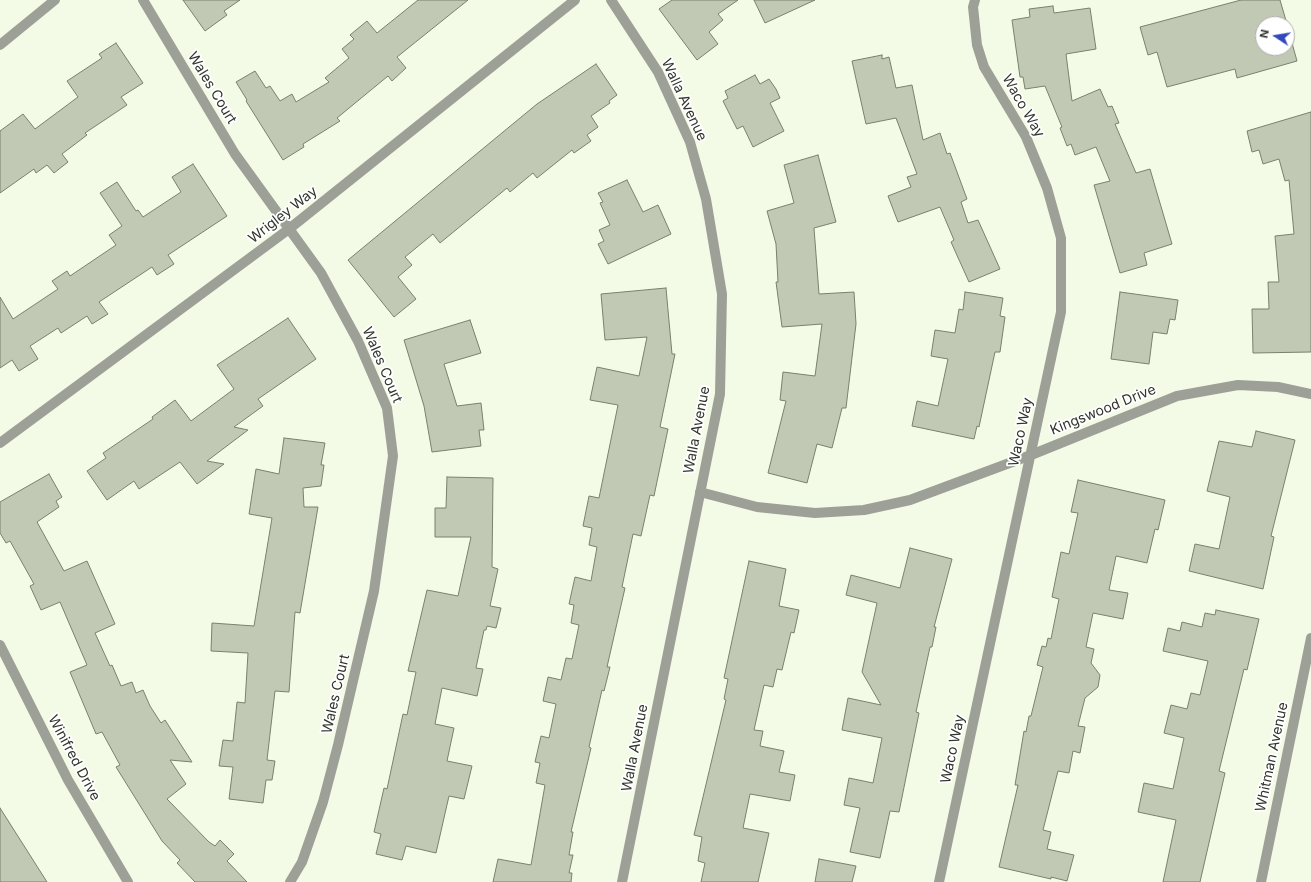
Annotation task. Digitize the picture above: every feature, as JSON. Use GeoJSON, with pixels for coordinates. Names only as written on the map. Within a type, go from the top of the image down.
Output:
{"type":"FeatureCollection","features":[{"type":"Feature","properties":{"kind":"street"},"geometry":{"type":"LineString","coordinates":[[0,45],[56,0]]}},
{"type":"Feature","properties":{"kind":"street","name":"Wales Court"},"geometry":{"type":"LineString","coordinates":[[143,0],[235,154],[321,273],[358,341],[387,408],[393,456],[374,591],[323,802],[302,862],[290,882]]}},
{"type":"Feature","properties":{"kind":"street","name":"Wrigley Way"},"geometry":{"type":"LineString","coordinates":[[0,443],[289,229],[575,0]]}},
{"type":"Feature","properties":{"kind":"street","name":"Walla Avenue"},"geometry":{"type":"LineString","coordinates":[[611,0],[658,72],[690,142],[706,199],[722,294],[720,394],[622,882]]}},
{"type":"Feature","properties":{"kind":"street","name":"Waco Way"},"geometry":{"type":"LineString","coordinates":[[939,882],[1061,312],[1061,238],[1047,188],[1026,137],[984,67],[977,45],[973,8],[975,0]]}},
{"type":"Feature","properties":{"kind":"street","name":"Kingswood Drive"},"geometry":{"type":"LineString","coordinates":[[700,492],[757,508],[816,513],[864,510],[910,500],[1031,455],[1177,396],[1238,385],[1278,387],[1311,394]]}},
{"type":"Feature","properties":{"kind":"street","name":"Whitman Avenue"},"geometry":{"type":"LineString","coordinates":[[1261,882],[1311,638]]}},
{"type":"Feature","properties":{"kind":"street","name":"Winifred Drive"},"geometry":{"type":"LineString","coordinates":[[0,645],[68,780],[128,882]]}},
{"type":"Feature","properties":{"kind":"building"},"geometry":{"type":"Polygon","coordinates":[[[183,0],[240,0],[224,11],[227,15],[205,31],[183,0]]]}},
{"type":"Feature","properties":{"kind":"building"},"geometry":{"type":"Polygon","coordinates":[[[418,0],[468,0],[397,57],[406,68],[392,81],[388,76],[337,118],[340,121],[303,144],[304,147],[283,160],[246,101],[247,100],[236,82],[255,71],[266,88],[270,86],[280,101],[292,94],[296,102],[329,82],[325,78],[349,58],[342,49],[354,39],[350,35],[367,21],[377,33],[418,0]]]}},
{"type":"Feature","properties":{"kind":"building"},"geometry":{"type":"Polygon","coordinates":[[[672,0],[738,0],[718,14],[723,20],[709,32],[718,44],[697,60],[659,9],[672,0]]]}},
{"type":"Feature","properties":{"kind":"building"},"geometry":{"type":"Polygon","coordinates":[[[754,0],[815,0],[765,23],[754,0]]]}},
{"type":"Feature","properties":{"kind":"building"},"geometry":{"type":"Polygon","coordinates":[[[1241,0],[1280,0],[1285,16],[1255,16],[1255,56],[1295,56],[1295,54],[1297,61],[1237,78],[1235,69],[1167,87],[1157,52],[1148,55],[1140,27],[1241,0]]]}},
{"type":"Feature","properties":{"kind":"building"},"geometry":{"type":"Polygon","coordinates":[[[1053,6],[1054,13],[1090,8],[1096,49],[1066,54],[1072,101],[1100,89],[1108,107],[1112,106],[1119,123],[1115,124],[1136,173],[1150,169],[1172,244],[1144,253],[1147,265],[1120,273],[1094,185],[1110,181],[1096,147],[1075,155],[1071,144],[1067,146],[1060,128],[1062,127],[1045,86],[1025,89],[1023,77],[1020,77],[1012,20],[1030,17],[1029,9],[1053,6]]]}},
{"type":"Feature","properties":{"kind":"building"},"geometry":{"type":"Polygon","coordinates":[[[116,43],[143,83],[121,97],[127,105],[85,133],[87,135],[62,154],[68,162],[54,173],[47,165],[36,173],[34,169],[0,193],[0,131],[23,114],[35,129],[78,97],[67,81],[102,58],[99,54],[116,43]]]}},
{"type":"Feature","properties":{"kind":"building"},"geometry":{"type":"Polygon","coordinates":[[[882,55],[882,59],[889,57],[896,88],[912,85],[923,140],[940,133],[947,154],[950,153],[967,199],[961,202],[968,223],[978,220],[1000,269],[969,282],[951,242],[954,240],[940,207],[898,222],[888,196],[911,187],[907,177],[917,174],[896,118],[866,124],[852,61],[882,55]]]}},
{"type":"Feature","properties":{"kind":"building"},"geometry":{"type":"Polygon","coordinates":[[[596,64],[617,95],[609,101],[610,103],[591,116],[598,127],[587,135],[591,141],[574,153],[572,150],[537,178],[533,173],[510,192],[507,188],[440,243],[433,234],[405,257],[412,265],[398,277],[416,299],[394,317],[348,260],[537,104],[596,64]]]}},
{"type":"Feature","properties":{"kind":"building"},"geometry":{"type":"Polygon","coordinates":[[[755,75],[760,84],[769,79],[776,89],[780,98],[770,103],[784,131],[753,147],[743,126],[737,129],[723,101],[728,98],[725,91],[755,75]]]}},
{"type":"Feature","properties":{"kind":"building"},"geometry":{"type":"Polygon","coordinates":[[[1311,112],[1311,352],[1253,353],[1252,309],[1269,309],[1268,282],[1279,282],[1275,236],[1294,234],[1289,180],[1285,181],[1279,159],[1263,164],[1259,150],[1252,152],[1247,131],[1311,112]]]}},
{"type":"Feature","properties":{"kind":"building"},"geometry":{"type":"Polygon","coordinates":[[[818,155],[836,222],[814,228],[819,294],[854,292],[856,324],[846,408],[842,408],[832,448],[817,444],[807,483],[768,473],[786,401],[780,400],[783,372],[815,376],[822,324],[782,327],[776,282],[778,282],[776,244],[767,211],[794,203],[784,165],[818,155]]]}},
{"type":"Feature","properties":{"kind":"building"},"geometry":{"type":"Polygon","coordinates":[[[193,164],[227,216],[168,255],[174,264],[157,275],[152,267],[99,302],[108,314],[92,324],[87,316],[61,333],[58,328],[30,346],[38,359],[19,371],[12,360],[0,368],[0,297],[13,319],[58,289],[52,281],[67,271],[70,276],[116,245],[109,235],[122,226],[100,193],[117,182],[136,211],[138,210],[143,217],[181,192],[172,177],[193,164]]]}},
{"type":"Feature","properties":{"kind":"building"},"geometry":{"type":"Polygon","coordinates":[[[627,180],[643,212],[658,205],[671,234],[608,264],[598,244],[604,241],[599,230],[610,225],[600,203],[603,202],[598,193],[627,180]]]}},
{"type":"Feature","properties":{"kind":"building"},"geometry":{"type":"Polygon","coordinates":[[[666,288],[672,354],[675,354],[660,427],[668,429],[654,496],[650,495],[641,536],[633,534],[622,587],[625,588],[607,667],[610,667],[604,691],[602,690],[589,747],[591,748],[571,832],[573,832],[569,855],[573,855],[569,873],[572,873],[571,882],[493,882],[498,859],[531,865],[545,785],[536,783],[540,763],[535,762],[541,736],[549,738],[556,704],[543,701],[548,677],[561,680],[566,658],[572,659],[579,625],[571,623],[574,605],[569,604],[575,577],[591,581],[597,547],[589,545],[592,528],[583,526],[589,496],[599,498],[618,405],[590,400],[597,367],[639,376],[647,337],[605,340],[601,294],[666,288]]]}},
{"type":"Feature","properties":{"kind":"building"},"geometry":{"type":"Polygon","coordinates":[[[965,292],[1003,298],[1000,316],[1005,317],[1000,352],[995,352],[979,427],[977,426],[974,439],[912,426],[917,401],[938,406],[948,359],[931,356],[935,330],[955,333],[959,309],[963,310],[965,292]]]}},
{"type":"Feature","properties":{"kind":"building"},"geometry":{"type":"Polygon","coordinates":[[[1120,292],[1178,300],[1175,320],[1170,319],[1167,334],[1153,332],[1149,364],[1111,359],[1120,292]]]}},
{"type":"Feature","properties":{"kind":"building"},"geometry":{"type":"Polygon","coordinates":[[[288,318],[316,359],[258,399],[263,406],[234,427],[248,430],[207,461],[224,464],[197,484],[180,462],[139,489],[134,481],[107,500],[87,471],[106,458],[103,453],[153,419],[152,417],[175,400],[191,421],[234,389],[217,365],[288,318]]]}},
{"type":"Feature","properties":{"kind":"building"},"geometry":{"type":"Polygon","coordinates":[[[470,320],[481,353],[444,364],[457,406],[481,403],[484,430],[479,430],[481,446],[432,452],[424,406],[404,340],[470,320]]]}},
{"type":"Feature","properties":{"kind":"building"},"geometry":{"type":"Polygon","coordinates":[[[1256,431],[1295,440],[1271,536],[1274,537],[1263,589],[1189,571],[1195,544],[1219,549],[1230,497],[1207,491],[1219,441],[1252,447],[1256,431]]]}},
{"type":"Feature","properties":{"kind":"building"},"geometry":{"type":"Polygon","coordinates":[[[284,438],[325,443],[321,465],[324,465],[321,486],[303,488],[304,507],[318,507],[300,613],[295,612],[289,692],[275,691],[267,760],[275,761],[272,780],[266,780],[263,803],[229,799],[233,767],[219,766],[223,740],[233,741],[237,702],[245,703],[248,653],[211,651],[212,623],[254,626],[272,518],[249,514],[256,469],[279,474],[284,438]]]}},
{"type":"Feature","properties":{"kind":"building"},"geometry":{"type":"Polygon","coordinates":[[[49,474],[62,497],[56,501],[59,507],[37,522],[64,571],[87,561],[115,624],[95,633],[110,666],[112,665],[121,686],[132,682],[136,693],[143,690],[150,706],[161,723],[165,720],[192,762],[170,760],[186,784],[167,799],[209,842],[215,846],[220,840],[234,854],[227,861],[247,882],[195,882],[177,863],[180,860],[162,841],[116,767],[120,765],[102,732],[96,734],[70,672],[87,665],[60,602],[41,610],[30,586],[34,584],[10,541],[6,543],[0,533],[0,502],[49,474]]]}},
{"type":"Feature","properties":{"kind":"building"},"geometry":{"type":"Polygon","coordinates":[[[447,477],[493,478],[492,567],[498,569],[490,606],[501,608],[496,628],[487,626],[486,630],[484,630],[476,668],[483,669],[477,696],[442,688],[435,724],[454,728],[447,761],[472,766],[464,799],[449,796],[436,853],[406,846],[402,860],[376,854],[381,834],[374,832],[384,788],[387,789],[403,714],[407,715],[416,672],[408,671],[427,590],[458,596],[471,537],[435,537],[435,508],[446,508],[447,477]]]}},
{"type":"Feature","properties":{"kind":"building"},"geometry":{"type":"Polygon","coordinates":[[[1078,480],[1165,500],[1158,530],[1155,529],[1147,563],[1116,556],[1109,590],[1128,593],[1123,619],[1093,613],[1086,647],[1094,649],[1091,663],[1100,675],[1098,687],[1085,698],[1078,726],[1085,727],[1080,753],[1073,751],[1069,773],[1058,771],[1043,830],[1051,832],[1047,849],[1074,855],[1067,881],[1051,877],[1051,879],[999,867],[1018,785],[1015,785],[1024,731],[1026,732],[1029,716],[1031,716],[1043,667],[1037,665],[1042,646],[1046,647],[1048,638],[1051,639],[1059,599],[1052,597],[1061,552],[1069,554],[1078,513],[1071,512],[1078,480]]]}},
{"type":"Feature","properties":{"kind":"building"},"geometry":{"type":"Polygon","coordinates":[[[910,548],[952,559],[934,627],[936,627],[932,647],[930,647],[916,712],[919,713],[899,812],[890,811],[880,858],[850,852],[860,808],[844,805],[849,778],[873,783],[882,738],[842,730],[848,698],[881,705],[862,672],[877,603],[846,595],[851,575],[900,588],[910,548]]]}},
{"type":"Feature","properties":{"kind":"building"},"geometry":{"type":"Polygon","coordinates":[[[749,561],[786,569],[779,606],[799,610],[794,633],[791,632],[782,670],[777,669],[773,687],[764,685],[754,730],[763,731],[760,746],[784,751],[779,772],[795,775],[790,801],[750,794],[743,828],[769,833],[758,882],[701,882],[705,863],[698,861],[702,837],[694,835],[726,700],[724,699],[728,679],[724,678],[749,561]]]}},
{"type":"Feature","properties":{"kind":"building"},"geometry":{"type":"Polygon","coordinates":[[[1216,610],[1259,619],[1247,670],[1244,669],[1219,771],[1225,773],[1200,882],[1163,882],[1176,820],[1138,812],[1144,783],[1173,789],[1184,738],[1164,733],[1171,705],[1187,709],[1191,693],[1200,695],[1208,661],[1163,651],[1168,628],[1180,631],[1182,622],[1202,627],[1205,613],[1215,615],[1216,610]]]}},
{"type":"Feature","properties":{"kind":"building"},"geometry":{"type":"Polygon","coordinates":[[[0,808],[47,882],[0,882],[0,808]]]}},
{"type":"Feature","properties":{"kind":"building"},"geometry":{"type":"Polygon","coordinates":[[[819,859],[856,866],[852,882],[815,882],[819,859]]]}}]}
